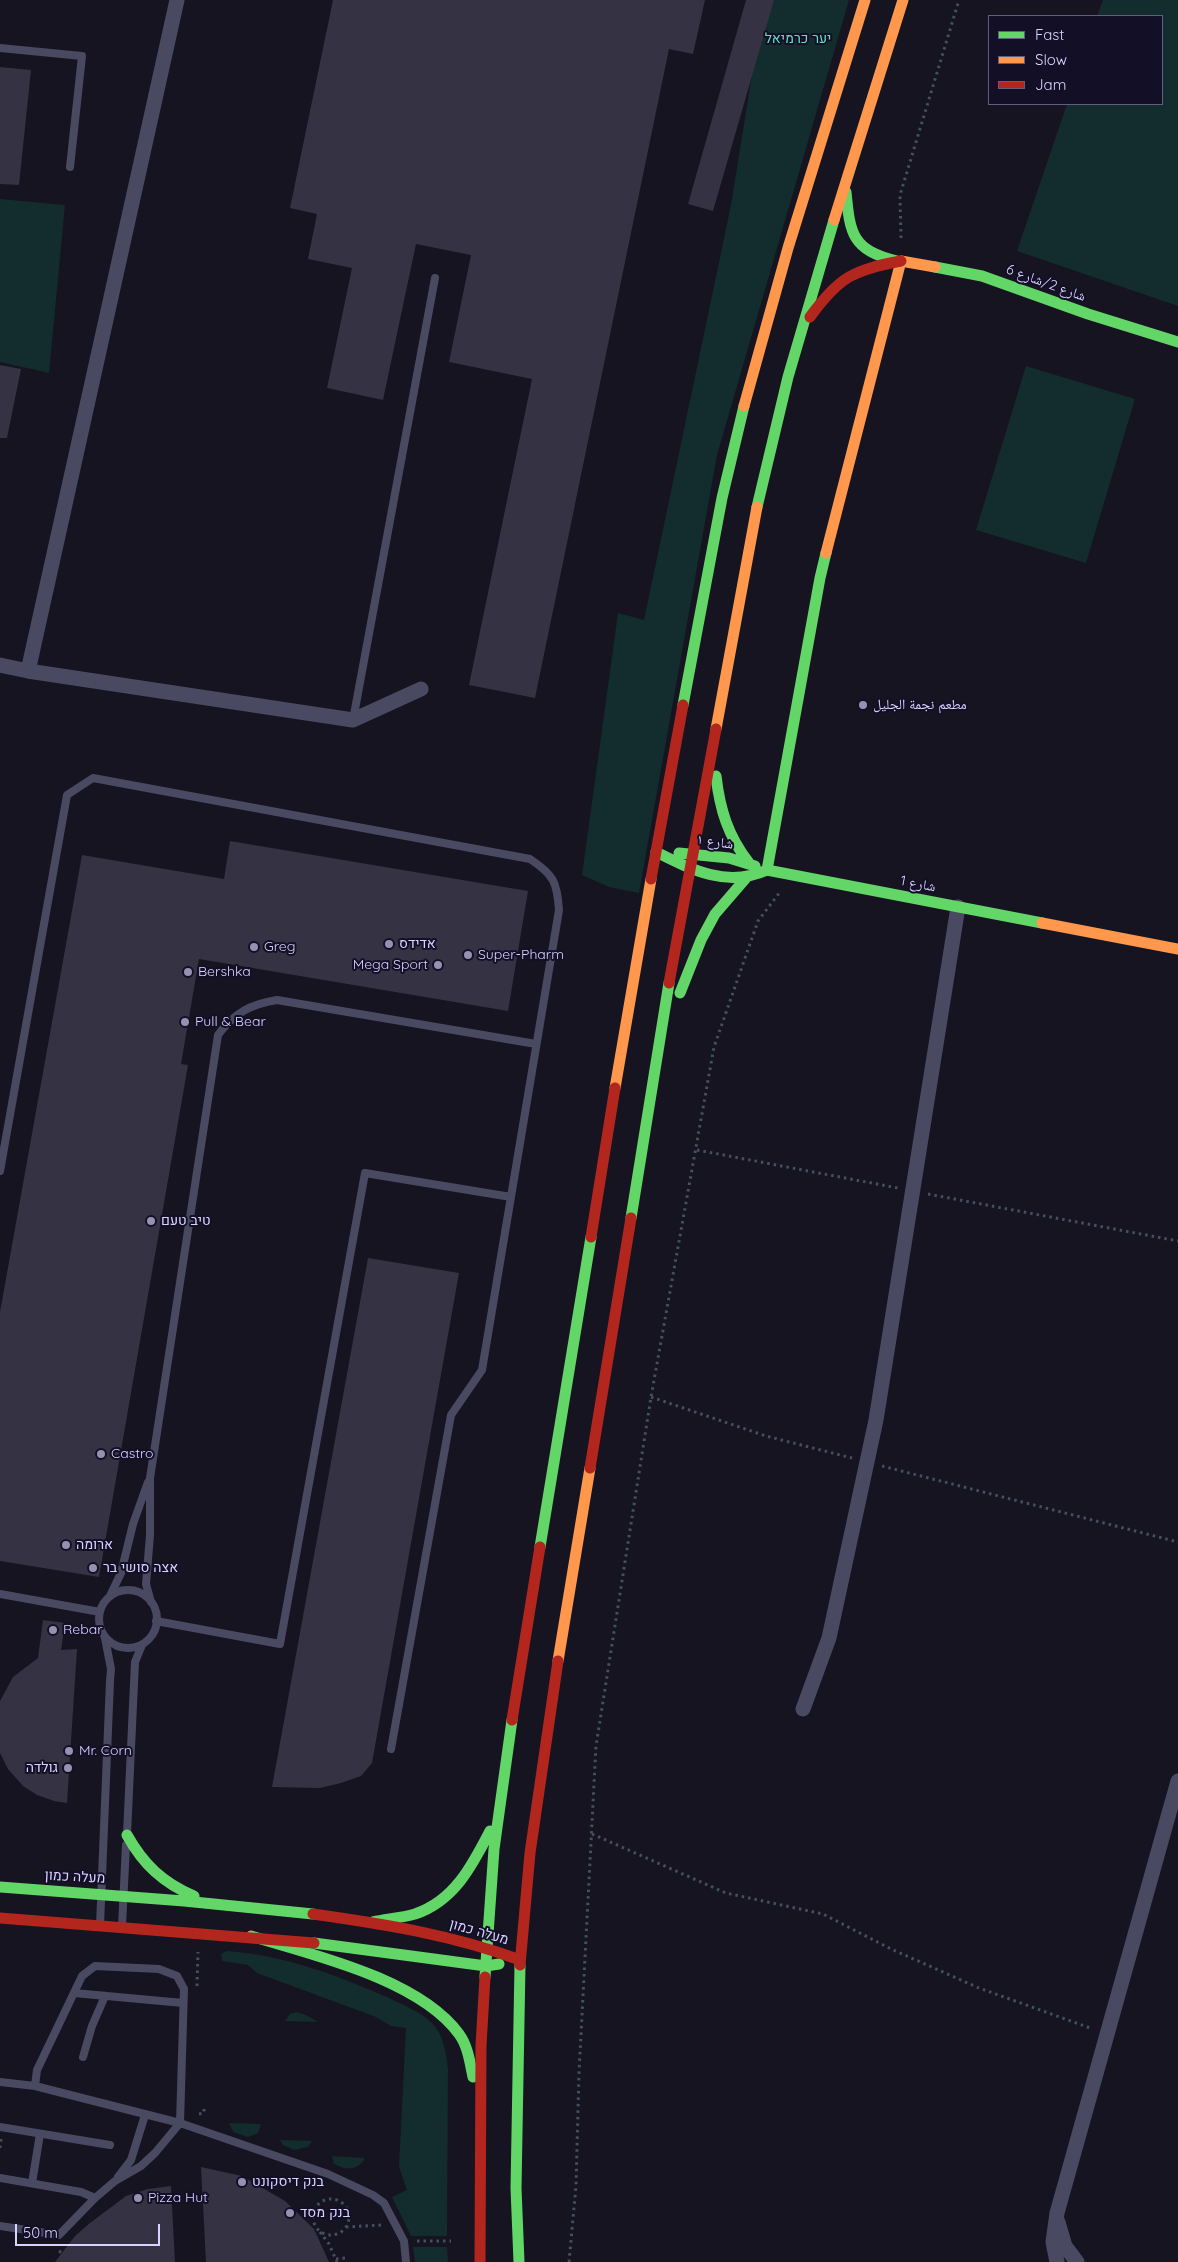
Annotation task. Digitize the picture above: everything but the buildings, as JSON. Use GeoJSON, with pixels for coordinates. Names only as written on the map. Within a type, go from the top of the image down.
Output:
{"type":"FeatureCollection","features":[{"type":"Feature","properties":{"kind":"main road"},"geometry":{"type":"LineString","coordinates":[[480,2262],[481,2046],[494,1849],[515,1702],[620,1060],[656,852],[722,498],[739,420],[756,352],[864,0]]}},
{"type":"Feature","properties":{"kind":"main road"},"geometry":{"type":"LineString","coordinates":[[519,2262],[516,2188],[520,1960],[530,1853],[545,1744],[660,1040],[757,505],[774,429],[800,333],[845,182],[903,0]]}},
{"type":"Feature","properties":{"kind":"main road","name":"شارع 2/شارع 6"},"geometry":{"type":"LineString","coordinates":[[845,182],[849,226],[855,238],[867,251],[878,258],[982,276],[1088,314],[1178,342]]}},
{"type":"Feature","properties":{"kind":"main road"},"geometry":{"type":"LineString","coordinates":[[656,852],[690,869],[720,877],[746,878],[766,870],[820,578],[901,261],[864,267],[843,278],[824,297],[800,333]]}},
{"type":"Feature","properties":{"kind":"main road"},"geometry":{"type":"LineString","coordinates":[[712,750],[720,812],[727,832],[749,863]]}},
{"type":"Feature","properties":{"kind":"main road","name":"شارع ١"},"geometry":{"type":"LineString","coordinates":[[656,852],[693,853],[749,863],[766,870]]}},
{"type":"Feature","properties":{"kind":"main road","name":"شارع 1"},"geometry":{"type":"LineString","coordinates":[[766,870],[1178,949]]}},
{"type":"Feature","properties":{"kind":"main road"},"geometry":{"type":"LineString","coordinates":[[660,1040],[701,940],[715,914],[746,878]]}},
{"type":"Feature","properties":{"kind":"main road"},"geometry":{"type":"LineString","coordinates":[[373,1922],[415,1914],[439,1904],[454,1891],[470,1872],[499,1814]]}},
{"type":"Feature","properties":{"kind":"main road"},"geometry":{"type":"LineString","coordinates":[[127,1836],[137,1855],[164,1881],[184,1892],[215,1903]]}},
{"type":"Feature","properties":{"kind":"main road","name":"מעלה כמון"},"geometry":{"type":"LineString","coordinates":[[0,1887],[101,1893],[215,1903],[373,1922],[487,1947],[520,1960]]}},
{"type":"Feature","properties":{"kind":"main road","name":"מעלה כמון"},"geometry":{"type":"LineString","coordinates":[[1,1918],[251,1936],[486,1966],[520,1960]]}},
{"type":"Feature","properties":{"kind":"main road"},"geometry":{"type":"LineString","coordinates":[[251,1936],[325,1960],[394,1986],[429,2004],[459,2034],[470,2059],[480,2129]]}},
{"type":"Feature","properties":{"kind":"street"},"geometry":{"type":"LineString","coordinates":[[28,671],[177,0]]}},
{"type":"Feature","properties":{"kind":"street"},"geometry":{"type":"LineString","coordinates":[[0,665],[28,671],[353,720],[421,689]]}},
{"type":"Feature","properties":{"kind":"street"},"geometry":{"type":"LineString","coordinates":[[803,1709],[829,1638],[876,1420],[958,907]]}},
{"type":"Feature","properties":{"kind":"street"},"geometry":{"type":"LineString","coordinates":[[1057,2262],[1052,2242],[1057,2213],[1178,1781]]}},
{"type":"Feature","properties":{"kind":"street"},"geometry":{"type":"LineString","coordinates":[[1057,2213],[1059,2230],[1065,2246],[1077,2262]]}},
{"type":"Feature","properties":{"kind":"lane"},"geometry":{"type":"LineString","coordinates":[[0,48],[82,56],[70,167]]}},
{"type":"Feature","properties":{"kind":"lane"},"geometry":{"type":"LineString","coordinates":[[353,720],[435,278]]}},
{"type":"Feature","properties":{"kind":"lane"},"geometry":{"type":"LineString","coordinates":[[0,1171],[67,795],[94,778],[530,859],[546,869],[558,888],[559,910],[482,1370],[451,1415],[391,1749]]}},
{"type":"Feature","properties":{"kind":"lane"},"geometry":{"type":"LineString","coordinates":[[122,1927],[135,1662],[142,1645],[152,1636],[156,1621],[155,1611],[146,1584],[150,1535],[150,1478],[218,1035],[228,1022],[240,1012],[258,1003],[277,1000],[536,1044]]}},
{"type":"Feature","properties":{"kind":"lane"},"geometry":{"type":"LineString","coordinates":[[156,1621],[280,1644],[365,1173],[511,1197]]}},
{"type":"Feature","properties":{"kind":"lane"},"geometry":{"type":"LineString","coordinates":[[100,1925],[111,1669],[105,1638],[99,1622],[100,1612],[121,1573],[133,1524],[150,1478]]}},
{"type":"Feature","properties":{"kind":"lane"},"geometry":{"type":"LineString","coordinates":[[108,1598],[119,1592],[134,1591],[144,1595],[151,1602]]}},
{"type":"Feature","properties":{"kind":"lane"},"geometry":{"type":"LineString","coordinates":[[0,1594],[100,1612]]}},
{"type":"Feature","properties":{"kind":"lane"},"geometry":{"type":"LineString","coordinates":[[105,1638],[120,1648],[142,1645]]}},
{"type":"Feature","properties":{"kind":"lane"},"geometry":{"type":"LineString","coordinates":[[0,2226],[59,2235],[94,2198],[115,2181],[141,2166],[155,2153],[180,2123],[184,1989],[177,1976],[159,1969],[95,1966],[82,1976],[37,2070],[35,2086]]}},
{"type":"Feature","properties":{"kind":"lane"},"geometry":{"type":"LineString","coordinates":[[74,1994],[183,2003]]}},
{"type":"Feature","properties":{"kind":"lane"},"geometry":{"type":"LineString","coordinates":[[83,2057],[92,2026],[105,1996]]}},
{"type":"Feature","properties":{"kind":"lane"},"geometry":{"type":"LineString","coordinates":[[0,2082],[35,2086],[180,2123],[328,2174],[372,2195],[384,2204],[404,2242],[406,2262]]}},
{"type":"Feature","properties":{"kind":"lane"},"geometry":{"type":"LineString","coordinates":[[115,2181],[131,2160],[145,2115]]}},
{"type":"Feature","properties":{"kind":"lane"},"geometry":{"type":"LineString","coordinates":[[0,2127],[110,2145]]}},
{"type":"Feature","properties":{"kind":"lane"},"geometry":{"type":"LineString","coordinates":[[32,2183],[40,2134]]}},
{"type":"Feature","properties":{"kind":"lane"},"geometry":{"type":"LineString","coordinates":[[0,2178],[81,2192],[94,2198]]}},
{"type":"Feature","properties":{"kind":"path"},"geometry":{"type":"LineString","coordinates":[[901,261],[900,195],[959,0]]}},
{"type":"Feature","properties":{"kind":"path"},"geometry":{"type":"LineString","coordinates":[[569,2262],[576,2186],[579,2073],[596,1746],[651,1398],[714,1047],[758,921],[792,875]]}},
{"type":"Feature","properties":{"kind":"path"},"geometry":{"type":"LineString","coordinates":[[697,1150],[1178,1241]]}},
{"type":"Feature","properties":{"kind":"path"},"geometry":{"type":"LineString","coordinates":[[651,1398],[766,1436],[1178,1542]]}},
{"type":"Feature","properties":{"kind":"path"},"geometry":{"type":"LineString","coordinates":[[592,1834],[726,1893],[822,1914],[891,1949],[979,1988],[1107,2034]]}},
{"type":"Feature","properties":{"kind":"path"},"geometry":{"type":"LineString","coordinates":[[194,2112],[202,2114],[204,2107]]}},
{"type":"Feature","properties":{"kind":"path"},"geometry":{"type":"LineString","coordinates":[[346,2227],[349,2215],[347,2209],[338,2200],[326,2199],[320,2201],[313,2210],[313,2222],[329,2244],[336,2260],[346,2258]]}},
{"type":"Feature","properties":{"kind":"path"},"geometry":{"type":"LineString","coordinates":[[320,2232],[331,2235],[337,2234],[346,2227],[385,2225],[386,2228]]}},
{"type":"Feature","properties":{"kind":"path"},"geometry":{"type":"LineString","coordinates":[[414,2241],[451,2241]]}},
{"type":"Feature","properties":{"kind":"green space","name":"יער כרמיאל"},"geometry":{"type":"Polygon","coordinates":[[[764,0],[849,0],[717,455],[639,893],[609,887],[582,875],[618,613],[644,620],[731,205],[764,0]]]}},
{"type":"Feature","properties":{"kind":"green space"},"geometry":{"type":"Polygon","coordinates":[[[1103,0],[1178,0],[1178,306],[1017,251],[1067,105],[1163,105],[1163,15],[1097,15],[1103,0]]]}},
{"type":"Feature","properties":{"kind":"green space"},"geometry":{"type":"Polygon","coordinates":[[[0,199],[65,205],[49,373],[0,362],[0,199]]]}},
{"type":"Feature","properties":{"kind":"green space"},"geometry":{"type":"Polygon","coordinates":[[[1026,366],[1135,399],[1086,563],[976,530],[1026,366]]]}},
{"type":"Feature","properties":{"kind":"green space"},"geometry":{"type":"Polygon","coordinates":[[[227,1951],[269,1957],[330,1974],[406,2006],[423,2015],[436,2028],[444,2045],[448,2069],[447,2236],[411,2236],[392,2197],[407,2190],[399,2167],[406,2028],[391,2026],[376,2017],[257,1973],[248,1965],[222,1961],[221,1954],[227,1951]]]}},
{"type":"Feature","properties":{"kind":"green space"},"geometry":{"type":"Polygon","coordinates":[[[297,2012],[318,2022],[285,2021],[290,2014],[297,2012]]]}},
{"type":"Feature","properties":{"kind":"green space"},"geometry":{"type":"Polygon","coordinates":[[[229,2123],[261,2124],[258,2133],[248,2137],[233,2132],[229,2123]]]}},
{"type":"Feature","properties":{"kind":"green space"},"geometry":{"type":"Polygon","coordinates":[[[280,2140],[312,2141],[308,2147],[294,2150],[283,2145],[280,2140]]]}},
{"type":"Feature","properties":{"kind":"green space"},"geometry":{"type":"Polygon","coordinates":[[[332,2156],[364,2158],[364,2160],[354,2168],[346,2168],[334,2164],[332,2156]]]}},
{"type":"Feature","properties":{"kind":"green space"},"geometry":{"type":"Polygon","coordinates":[[[413,2247],[447,2247],[448,2262],[415,2262],[413,2247]]]}},
{"type":"Feature","properties":{"kind":"traffic: fast"},"geometry":{"type":"LineString","coordinates":[[846,192],[849,219],[856,238],[871,251],[882,257],[897,261]]}},
{"type":"Feature","properties":{"kind":"traffic: fast"},"geometry":{"type":"LineString","coordinates":[[757,507],[788,377],[834,220]]}},
{"type":"Feature","properties":{"kind":"traffic: fast"},"geometry":{"type":"LineString","coordinates":[[935,267],[982,276],[1088,314],[1178,342]]}},
{"type":"Feature","properties":{"kind":"traffic: fast"},"geometry":{"type":"LineString","coordinates":[[683,705],[722,498],[744,406]]}},
{"type":"Feature","properties":{"kind":"traffic: fast"},"geometry":{"type":"LineString","coordinates":[[767,870],[826,553]]}},
{"type":"Feature","properties":{"kind":"traffic: fast"},"geometry":{"type":"LineString","coordinates":[[716,776],[720,800],[730,833],[749,863]]}},
{"type":"Feature","properties":{"kind":"traffic: fast"},"geometry":{"type":"LineString","coordinates":[[656,852],[696,870],[724,877],[752,875],[767,870],[1042,923]]}},
{"type":"Feature","properties":{"kind":"traffic: fast"},"geometry":{"type":"LineString","coordinates":[[679,853],[729,858],[755,866]]}},
{"type":"Feature","properties":{"kind":"traffic: fast"},"geometry":{"type":"LineString","coordinates":[[680,993],[701,940],[715,914],[746,878]]}},
{"type":"Feature","properties":{"kind":"traffic: fast"},"geometry":{"type":"LineString","coordinates":[[631,1218],[669,983]]}},
{"type":"Feature","properties":{"kind":"traffic: fast"},"geometry":{"type":"LineString","coordinates":[[540,1547],[591,1237]]}},
{"type":"Feature","properties":{"kind":"traffic: fast"},"geometry":{"type":"LineString","coordinates":[[485,1977],[494,1849],[512,1720]]}},
{"type":"Feature","properties":{"kind":"traffic: fast"},"geometry":{"type":"LineString","coordinates":[[373,1922],[415,1914],[441,1900],[469,1869],[490,1831]]}},
{"type":"Feature","properties":{"kind":"traffic: fast"},"geometry":{"type":"LineString","coordinates":[[127,1835],[140,1855],[155,1872],[163,1879],[194,1896]]}},
{"type":"Feature","properties":{"kind":"traffic: fast"},"geometry":{"type":"LineString","coordinates":[[0,1887],[184,1901],[313,1914]]}},
{"type":"Feature","properties":{"kind":"traffic: fast"},"geometry":{"type":"LineString","coordinates":[[251,1936],[334,1961],[392,1984],[418,1998],[441,2015],[459,2034],[467,2049],[473,2077]]}},
{"type":"Feature","properties":{"kind":"traffic: fast"},"geometry":{"type":"LineString","coordinates":[[314,1943],[486,1966],[499,1964]]}},
{"type":"Feature","properties":{"kind":"traffic: fast"},"geometry":{"type":"LineString","coordinates":[[519,2262],[516,2188],[520,1965]]}},
{"type":"Feature","properties":{"kind":"traffic: slow"},"geometry":{"type":"LineString","coordinates":[[744,406],[788,248],[865,0]]}},
{"type":"Feature","properties":{"kind":"traffic: slow"},"geometry":{"type":"LineString","coordinates":[[834,220],[903,0]]}},
{"type":"Feature","properties":{"kind":"traffic: slow"},"geometry":{"type":"LineString","coordinates":[[826,553],[901,261],[935,267]]}},
{"type":"Feature","properties":{"kind":"traffic: slow"},"geometry":{"type":"LineString","coordinates":[[716,729],[757,507]]}},
{"type":"Feature","properties":{"kind":"traffic: slow"},"geometry":{"type":"LineString","coordinates":[[615,1088],[651,879]]}},
{"type":"Feature","properties":{"kind":"traffic: slow"},"geometry":{"type":"LineString","coordinates":[[1042,923],[1178,949]]}},
{"type":"Feature","properties":{"kind":"traffic: slow"},"geometry":{"type":"LineString","coordinates":[[558,1661],[590,1468]]}},
{"type":"Feature","properties":{"kind":"traffic: jam"},"geometry":{"type":"LineString","coordinates":[[810,317],[820,303],[848,277],[884,264],[901,261]]}},
{"type":"Feature","properties":{"kind":"traffic: jam"},"geometry":{"type":"LineString","coordinates":[[651,879],[683,705]]}},
{"type":"Feature","properties":{"kind":"traffic: jam"},"geometry":{"type":"LineString","coordinates":[[669,983],[716,729]]}},
{"type":"Feature","properties":{"kind":"traffic: jam"},"geometry":{"type":"LineString","coordinates":[[591,1237],[615,1088]]}},
{"type":"Feature","properties":{"kind":"traffic: jam"},"geometry":{"type":"LineString","coordinates":[[590,1468],[631,1218]]}},
{"type":"Feature","properties":{"kind":"traffic: jam"},"geometry":{"type":"LineString","coordinates":[[512,1720],[540,1547]]}},
{"type":"Feature","properties":{"kind":"traffic: jam"},"geometry":{"type":"LineString","coordinates":[[520,1965],[530,1853],[558,1661]]}},
{"type":"Feature","properties":{"kind":"traffic: jam"},"geometry":{"type":"LineString","coordinates":[[313,1914],[392,1926],[444,1937],[520,1960]]}},
{"type":"Feature","properties":{"kind":"traffic: jam"},"geometry":{"type":"LineString","coordinates":[[0,1918],[314,1943]]}},
{"type":"Feature","properties":{"kind":"traffic: jam"},"geometry":{"type":"LineString","coordinates":[[480,2262],[481,2046],[485,1977]]}},
{"type":"Feature","properties":{"kind":"place","name":"مطعم نجمة الجليل"},"geometry":{"type":"Point","coordinates":[863,705]}},
{"type":"Feature","properties":{"kind":"place","name":"אדידס"},"geometry":{"type":"Point","coordinates":[389,944]}},
{"type":"Feature","properties":{"kind":"place","name":"Greg"},"geometry":{"type":"Point","coordinates":[254,947]}},
{"type":"Feature","properties":{"kind":"place","name":"Super-Pharm"},"geometry":{"type":"Point","coordinates":[468,955]}},
{"type":"Feature","properties":{"kind":"place","name":"Mega Sport"},"geometry":{"type":"Point","coordinates":[438,965]}},
{"type":"Feature","properties":{"kind":"place","name":"Bershka"},"geometry":{"type":"Point","coordinates":[188,972]}},
{"type":"Feature","properties":{"kind":"place","name":"Pull & Bear"},"geometry":{"type":"Point","coordinates":[185,1022]}},
{"type":"Feature","properties":{"kind":"place","name":"טיב טעם"},"geometry":{"type":"Point","coordinates":[151,1221]}},
{"type":"Feature","properties":{"kind":"place","name":"Castro"},"geometry":{"type":"Point","coordinates":[101,1454]}},
{"type":"Feature","properties":{"kind":"place","name":"ארומה"},"geometry":{"type":"Point","coordinates":[66,1545]}},
{"type":"Feature","properties":{"kind":"place","name":"אצה סושי בר"},"geometry":{"type":"Point","coordinates":[93,1568]}},
{"type":"Feature","properties":{"kind":"place","name":"Rebar"},"geometry":{"type":"Point","coordinates":[53,1630]}},
{"type":"Feature","properties":{"kind":"place","name":"Mr. Corn"},"geometry":{"type":"Point","coordinates":[69,1751]}},
{"type":"Feature","properties":{"kind":"place","name":"גולדה"},"geometry":{"type":"Point","coordinates":[68,1768]}},
{"type":"Feature","properties":{"kind":"place","name":"בנק דיסקונט"},"geometry":{"type":"Point","coordinates":[242,2182]}},
{"type":"Feature","properties":{"kind":"place","name":"Pizza Hut"},"geometry":{"type":"Point","coordinates":[138,2198]}},
{"type":"Feature","properties":{"kind":"place","name":"בנק מסד"},"geometry":{"type":"Point","coordinates":[290,2213]}}]}
